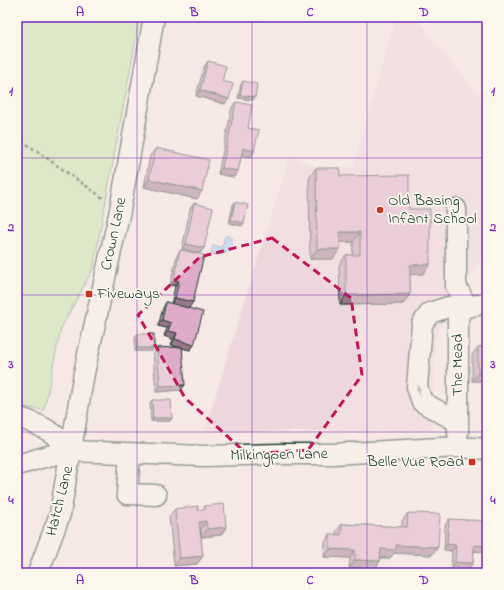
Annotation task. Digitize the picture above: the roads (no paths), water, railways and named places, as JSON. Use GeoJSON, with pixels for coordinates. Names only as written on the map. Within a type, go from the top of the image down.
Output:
{"type":"FeatureCollection","features":[{"type":"Feature","properties":{"kind":"street","name":"Crown Lane"},"geometry":{"type":"LineString","coordinates":[[71,451],[84,373],[120,210],[154,17]]}},
{"type":"Feature","properties":{"kind":"street"},"geometry":{"type":"LineString","coordinates":[[456,209],[456,286],[465,308]]}},
{"type":"Feature","properties":{"kind":"street"},"geometry":{"type":"LineString","coordinates":[[458,422],[422,402],[418,387],[422,324],[430,313],[448,307],[465,308],[487,303]]}},
{"type":"Feature","properties":{"kind":"street","name":"The Mead"},"geometry":{"type":"LineString","coordinates":[[459,447],[458,318],[465,308]]}},
{"type":"Feature","properties":{"kind":"street"},"geometry":{"type":"LineString","coordinates":[[17,417],[37,423],[64,442],[71,451]]}},
{"type":"Feature","properties":{"kind":"street","name":"Milkingpen Lane"},"geometry":{"type":"LineString","coordinates":[[17,465],[71,451],[204,456],[332,454],[459,447],[487,449]]}},
{"type":"Feature","properties":{"kind":"street","name":"Hatch Lane"},"geometry":{"type":"LineString","coordinates":[[38,573],[60,514],[71,451]]}},
{"type":"Feature","properties":{"kind":"street"},"geometry":{"type":"LineString","coordinates":[[130,454],[127,494],[156,495]]}},
{"type":"Feature","properties":{"kind":"water"},"geometry":{"type":"Polygon","coordinates":[[[226,236],[230,236],[233,241],[228,251],[219,255],[211,253],[214,245],[220,247],[223,245],[224,238],[226,236]]]}},
{"type":"Feature","properties":{"kind":"place","name":"Old Basing Infant School"},"geometry":{"type":"Point","coordinates":[380,210]}},
{"type":"Feature","properties":{"kind":"place","name":"Fiveways"},"geometry":{"type":"Point","coordinates":[89,294]}},
{"type":"Feature","properties":{"kind":"place","name":"Belle Vue Road"},"geometry":{"type":"Point","coordinates":[472,462]}}]}
